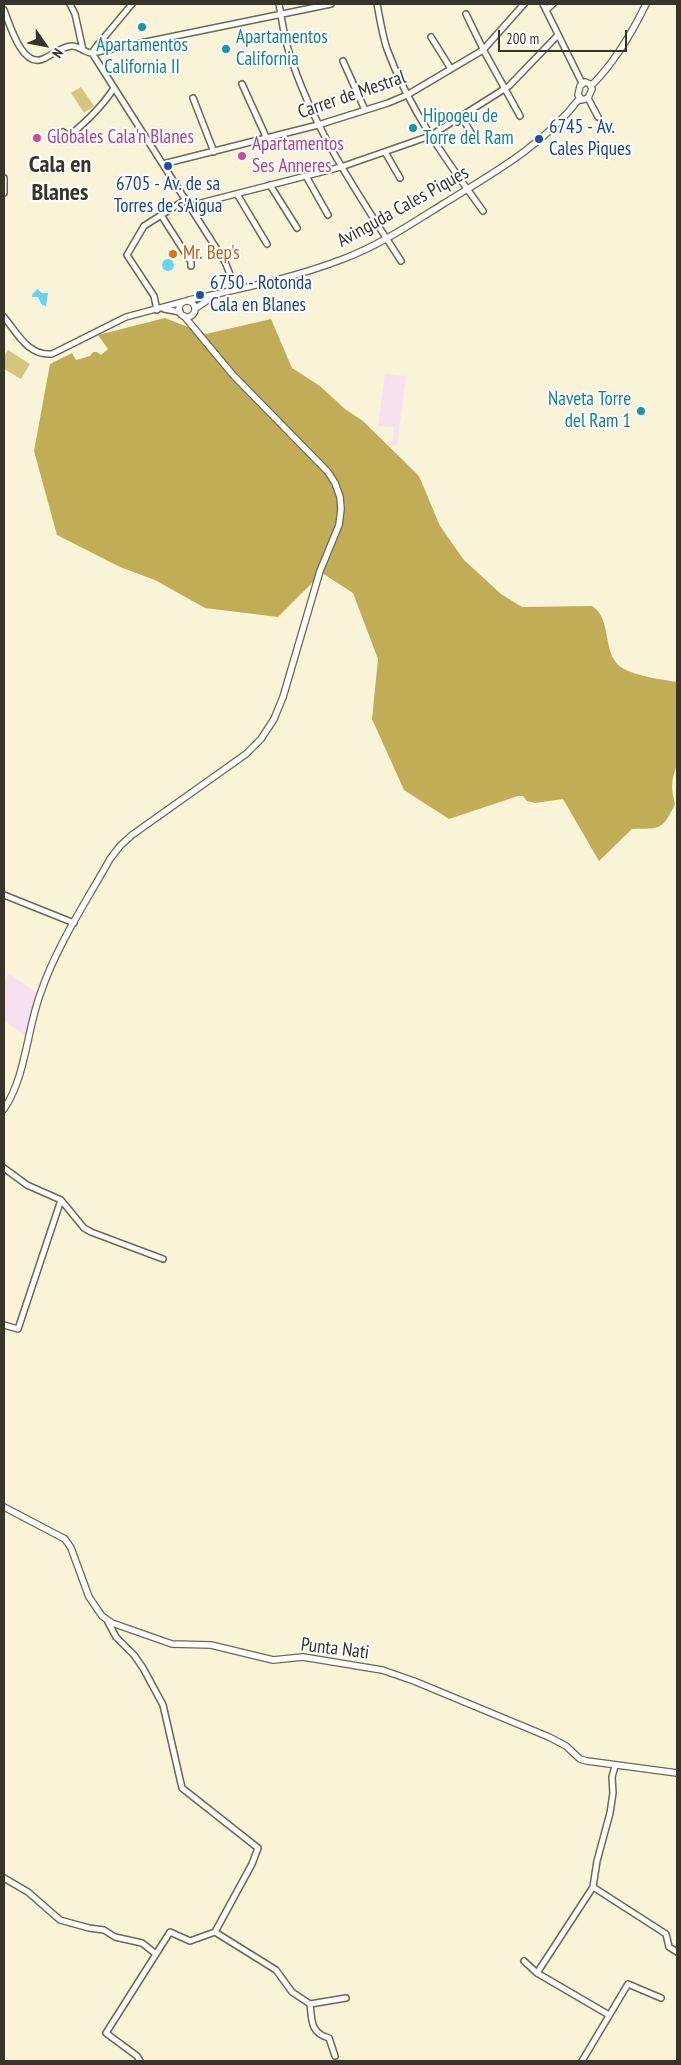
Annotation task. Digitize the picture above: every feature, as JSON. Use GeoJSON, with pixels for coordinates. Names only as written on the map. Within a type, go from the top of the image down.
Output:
{"type":"FeatureCollection","features":[{"type":"Feature","properties":{"kind":"street"},"geometry":{"type":"LineString","coordinates":[[70,4],[83,50]]}},
{"type":"Feature","properties":{"kind":"street"},"geometry":{"type":"LineString","coordinates":[[92,53],[131,4]]}},
{"type":"Feature","properties":{"kind":"street"},"geometry":{"type":"LineString","coordinates":[[279,4],[289,51],[318,125],[341,167],[401,261]]}},
{"type":"Feature","properties":{"kind":"street"},"geometry":{"type":"LineString","coordinates":[[70,46],[76,46],[88,53],[92,53],[331,4]]}},
{"type":"Feature","properties":{"kind":"street"},"geometry":{"type":"LineString","coordinates":[[377,4],[388,50],[407,94],[430,136],[483,211]]}},
{"type":"Feature","properties":{"kind":"street","name":"Carrer de Mestral"},"geometry":{"type":"LineString","coordinates":[[163,164],[318,125],[407,94],[483,50],[524,4]]}},
{"type":"Feature","properties":{"kind":"street"},"geometry":{"type":"LineString","coordinates":[[543,4],[582,84]]}},
{"type":"Feature","properties":{"kind":"street"},"geometry":{"type":"LineString","coordinates":[[546,10],[553,4]]}},
{"type":"Feature","properties":{"kind":"street"},"geometry":{"type":"LineString","coordinates":[[598,117],[588,98],[591,86],[601,77],[636,24],[646,4]]}},
{"type":"Feature","properties":{"kind":"street"},"geometry":{"type":"LineString","coordinates":[[4,10],[19,45],[28,58],[34,61],[41,60],[70,46],[80,35]]}},
{"type":"Feature","properties":{"kind":"street"},"geometry":{"type":"LineString","coordinates":[[466,14],[504,90],[520,116]]}},
{"type":"Feature","properties":{"kind":"street"},"geometry":{"type":"LineString","coordinates":[[189,206],[341,167],[430,136],[504,90],[558,35]]}},
{"type":"Feature","properties":{"kind":"street"},"geometry":{"type":"LineString","coordinates":[[431,37],[451,69]]}},
{"type":"Feature","properties":{"kind":"street"},"geometry":{"type":"LineString","coordinates":[[92,53],[225,262],[236,289]]}},
{"type":"Feature","properties":{"kind":"street"},"geometry":{"type":"LineString","coordinates":[[343,61],[365,110]]}},
{"type":"Feature","properties":{"kind":"street"},"geometry":{"type":"LineString","coordinates":[[588,98],[584,100],[580,98],[579,89],[582,84],[588,82],[591,86]]}},
{"type":"Feature","properties":{"kind":"street"},"geometry":{"type":"LineString","coordinates":[[242,84],[267,139]]}},
{"type":"Feature","properties":{"kind":"street"},"geometry":{"type":"LineString","coordinates":[[63,132],[69,136],[87,122],[114,88]]}},
{"type":"Feature","properties":{"kind":"street"},"geometry":{"type":"LineString","coordinates":[[193,98],[214,152]]}},
{"type":"Feature","properties":{"kind":"street","name":"Avinguda Cales Piques"},"geometry":{"type":"LineString","coordinates":[[189,300],[318,268],[345,259],[386,238],[467,189],[537,143],[556,127],[580,98]]}},
{"type":"Feature","properties":{"kind":"street"},"geometry":{"type":"LineString","coordinates":[[462,116],[476,141]]}},
{"type":"Feature","properties":{"kind":"street"},"geometry":{"type":"LineString","coordinates":[[385,152],[400,178]]}},
{"type":"Feature","properties":{"kind":"street"},"geometry":{"type":"LineString","coordinates":[[306,176],[328,215]]}},
{"type":"Feature","properties":{"kind":"street"},"geometry":{"type":"LineString","coordinates":[[4,178],[4,193]]}},
{"type":"Feature","properties":{"kind":"street"},"geometry":{"type":"LineString","coordinates":[[270,185],[297,228]]}},
{"type":"Feature","properties":{"kind":"street"},"geometry":{"type":"LineString","coordinates":[[237,194],[267,244]]}},
{"type":"Feature","properties":{"kind":"street"},"geometry":{"type":"LineString","coordinates":[[159,309],[154,296],[128,255],[144,226],[185,200]]}},
{"type":"Feature","properties":{"kind":"street"},"geometry":{"type":"LineString","coordinates":[[161,215],[191,262],[191,266]]}},
{"type":"Feature","properties":{"kind":"street","name":"Avinguda Cales Piques"},"geometry":{"type":"LineString","coordinates":[[195,310],[216,294]]}},
{"type":"Feature","properties":{"kind":"street"},"geometry":{"type":"LineString","coordinates":[[4,317],[28,347],[35,353],[43,355],[52,354],[126,317],[189,300],[194,304],[194,318],[197,331]]}},
{"type":"Feature","properties":{"kind":"street"},"geometry":{"type":"LineString","coordinates":[[4,1109],[17,1082],[38,1000],[50,967],[110,859],[132,835],[246,754],[261,739],[274,719],[283,697],[320,571],[339,525],[341,509],[336,483],[328,472],[233,375],[182,314],[180,305],[182,302]]}},
{"type":"Feature","properties":{"kind":"street"},"geometry":{"type":"LineString","coordinates":[[159,309],[191,316],[195,310]]}},
{"type":"Feature","properties":{"kind":"street"},"geometry":{"type":"LineString","coordinates":[[4,895],[74,923]]}},
{"type":"Feature","properties":{"kind":"street"},"geometry":{"type":"LineString","coordinates":[[4,1169],[27,1185],[61,1200],[84,1228],[91,1232],[163,1259]]}},
{"type":"Feature","properties":{"kind":"street"},"geometry":{"type":"LineString","coordinates":[[4,1325],[18,1329],[61,1200]]}},
{"type":"Feature","properties":{"kind":"street"},"geometry":{"type":"LineString","coordinates":[[4,1507],[65,1539],[71,1548],[89,1597],[108,1622],[116,1637],[134,1655],[143,1668],[163,1705],[182,1788],[258,1848],[252,1864],[216,1932],[190,1941],[170,1932],[106,2034],[137,2056],[140,2061]]}},
{"type":"Feature","properties":{"kind":"street","name":"Punta Nati"},"geometry":{"type":"LineString","coordinates":[[108,1622],[172,1644],[211,1645],[268,1659],[303,1656],[382,1670],[414,1681],[549,1737],[566,1746],[580,1759],[615,1766],[677,1773]]}},
{"type":"Feature","properties":{"kind":"street"},"geometry":{"type":"LineString","coordinates":[[538,1973],[593,1887],[597,1861],[610,1813],[613,1793],[612,1777],[615,1766]]}},
{"type":"Feature","properties":{"kind":"street"},"geometry":{"type":"LineString","coordinates":[[4,1878],[28,1892],[60,1920],[104,1930],[115,1937],[142,1943],[156,1954]]}},
{"type":"Feature","properties":{"kind":"street"},"geometry":{"type":"LineString","coordinates":[[593,1887],[666,1934],[670,1946],[677,1952]]}},
{"type":"Feature","properties":{"kind":"street"},"geometry":{"type":"LineString","coordinates":[[216,1932],[276,1970],[292,1992],[310,2004],[346,1998]]}},
{"type":"Feature","properties":{"kind":"street"},"geometry":{"type":"LineString","coordinates":[[524,1961],[538,1973],[609,2015]]}},
{"type":"Feature","properties":{"kind":"street"},"geometry":{"type":"LineString","coordinates":[[582,2061],[628,1984],[661,1998]]}},
{"type":"Feature","properties":{"kind":"street"},"geometry":{"type":"LineString","coordinates":[[310,2004],[316,2031],[320,2036],[329,2038],[335,2056]]}},
{"type":"Feature","properties":{"kind":"shaded area"},"geometry":{"type":"Polygon","coordinates":[[[81,87],[94,106],[84,113],[71,93],[81,87]]]}},
{"type":"Feature","properties":{"kind":"shaded area"},"geometry":{"type":"Polygon","coordinates":[[[165,318],[206,334],[271,319],[292,368],[320,386],[345,409],[363,421],[419,476],[440,526],[464,560],[501,594],[522,607],[592,606],[599,612],[603,620],[609,647],[617,663],[624,669],[637,674],[677,682],[677,765],[672,784],[675,804],[663,824],[655,828],[632,829],[599,861],[563,799],[535,803],[527,801],[523,796],[518,796],[449,819],[404,790],[372,719],[378,659],[353,593],[322,573],[278,617],[205,608],[155,580],[120,567],[57,535],[34,451],[50,364],[72,353],[76,360],[90,356],[93,352],[101,355],[108,349],[98,335],[165,318]]]}},
{"type":"Feature","properties":{"kind":"shaded area"},"geometry":{"type":"Polygon","coordinates":[[[8,350],[30,364],[21,379],[4,369],[4,357],[8,350]]]}},
{"type":"Feature","properties":{"kind":"shaded area"},"geometry":{"type":"Polygon","coordinates":[[[385,374],[406,376],[397,446],[388,445],[393,439],[394,427],[378,426],[385,374]]]}},
{"type":"Feature","properties":{"kind":"shaded area"},"geometry":{"type":"Polygon","coordinates":[[[9,973],[36,992],[25,1036],[4,1020],[4,981],[9,973]]]}},
{"type":"Feature","properties":{"kind":"water"},"geometry":{"type":"Polygon","coordinates":[[[166,259],[170,259],[174,265],[170,271],[166,271],[162,267],[162,263],[166,259]]]}},
{"type":"Feature","properties":{"kind":"water"},"geometry":{"type":"Polygon","coordinates":[[[37,289],[42,293],[48,293],[46,306],[42,305],[38,297],[32,297],[37,289]]]}},
{"type":"Feature","properties":{"kind":"place","name":"Apartamentos California II"},"geometry":{"type":"Point","coordinates":[142,27]}},
{"type":"Feature","properties":{"kind":"place","name":"Apartamentos California"},"geometry":{"type":"Point","coordinates":[226,49]}},
{"type":"Feature","properties":{"kind":"place","name":"Hipogeu de Torre del Ram"},"geometry":{"type":"Point","coordinates":[413,128]}},
{"type":"Feature","properties":{"kind":"place","name":"Globales Cala'n Blanes"},"geometry":{"type":"Point","coordinates":[37,138]}},
{"type":"Feature","properties":{"kind":"place","name":"6745 - Av. Cales Piques"},"geometry":{"type":"Point","coordinates":[539,139]}},
{"type":"Feature","properties":{"kind":"place","name":"Apartamentos Ses Anneres"},"geometry":{"type":"Point","coordinates":[242,156]}},
{"type":"Feature","properties":{"kind":"place","name":"6705 - Av. de sa Torres de s'Aigua"},"geometry":{"type":"Point","coordinates":[168,166]}},
{"type":"Feature","properties":{"kind":"place","name":"Mr. Bep's"},"geometry":{"type":"Point","coordinates":[173,254]}},
{"type":"Feature","properties":{"kind":"place","name":"6750 - Rotonda Cala en Blanes"},"geometry":{"type":"Point","coordinates":[200,295]}},
{"type":"Feature","properties":{"kind":"place","name":"Naveta Torre del Ram 1"},"geometry":{"type":"Point","coordinates":[641,411]}},
{"type":"Feature","properties":{"kind":"district","name":"Cala en Blanes"},"geometry":{"type":"Point","coordinates":[60,179]}}]}
